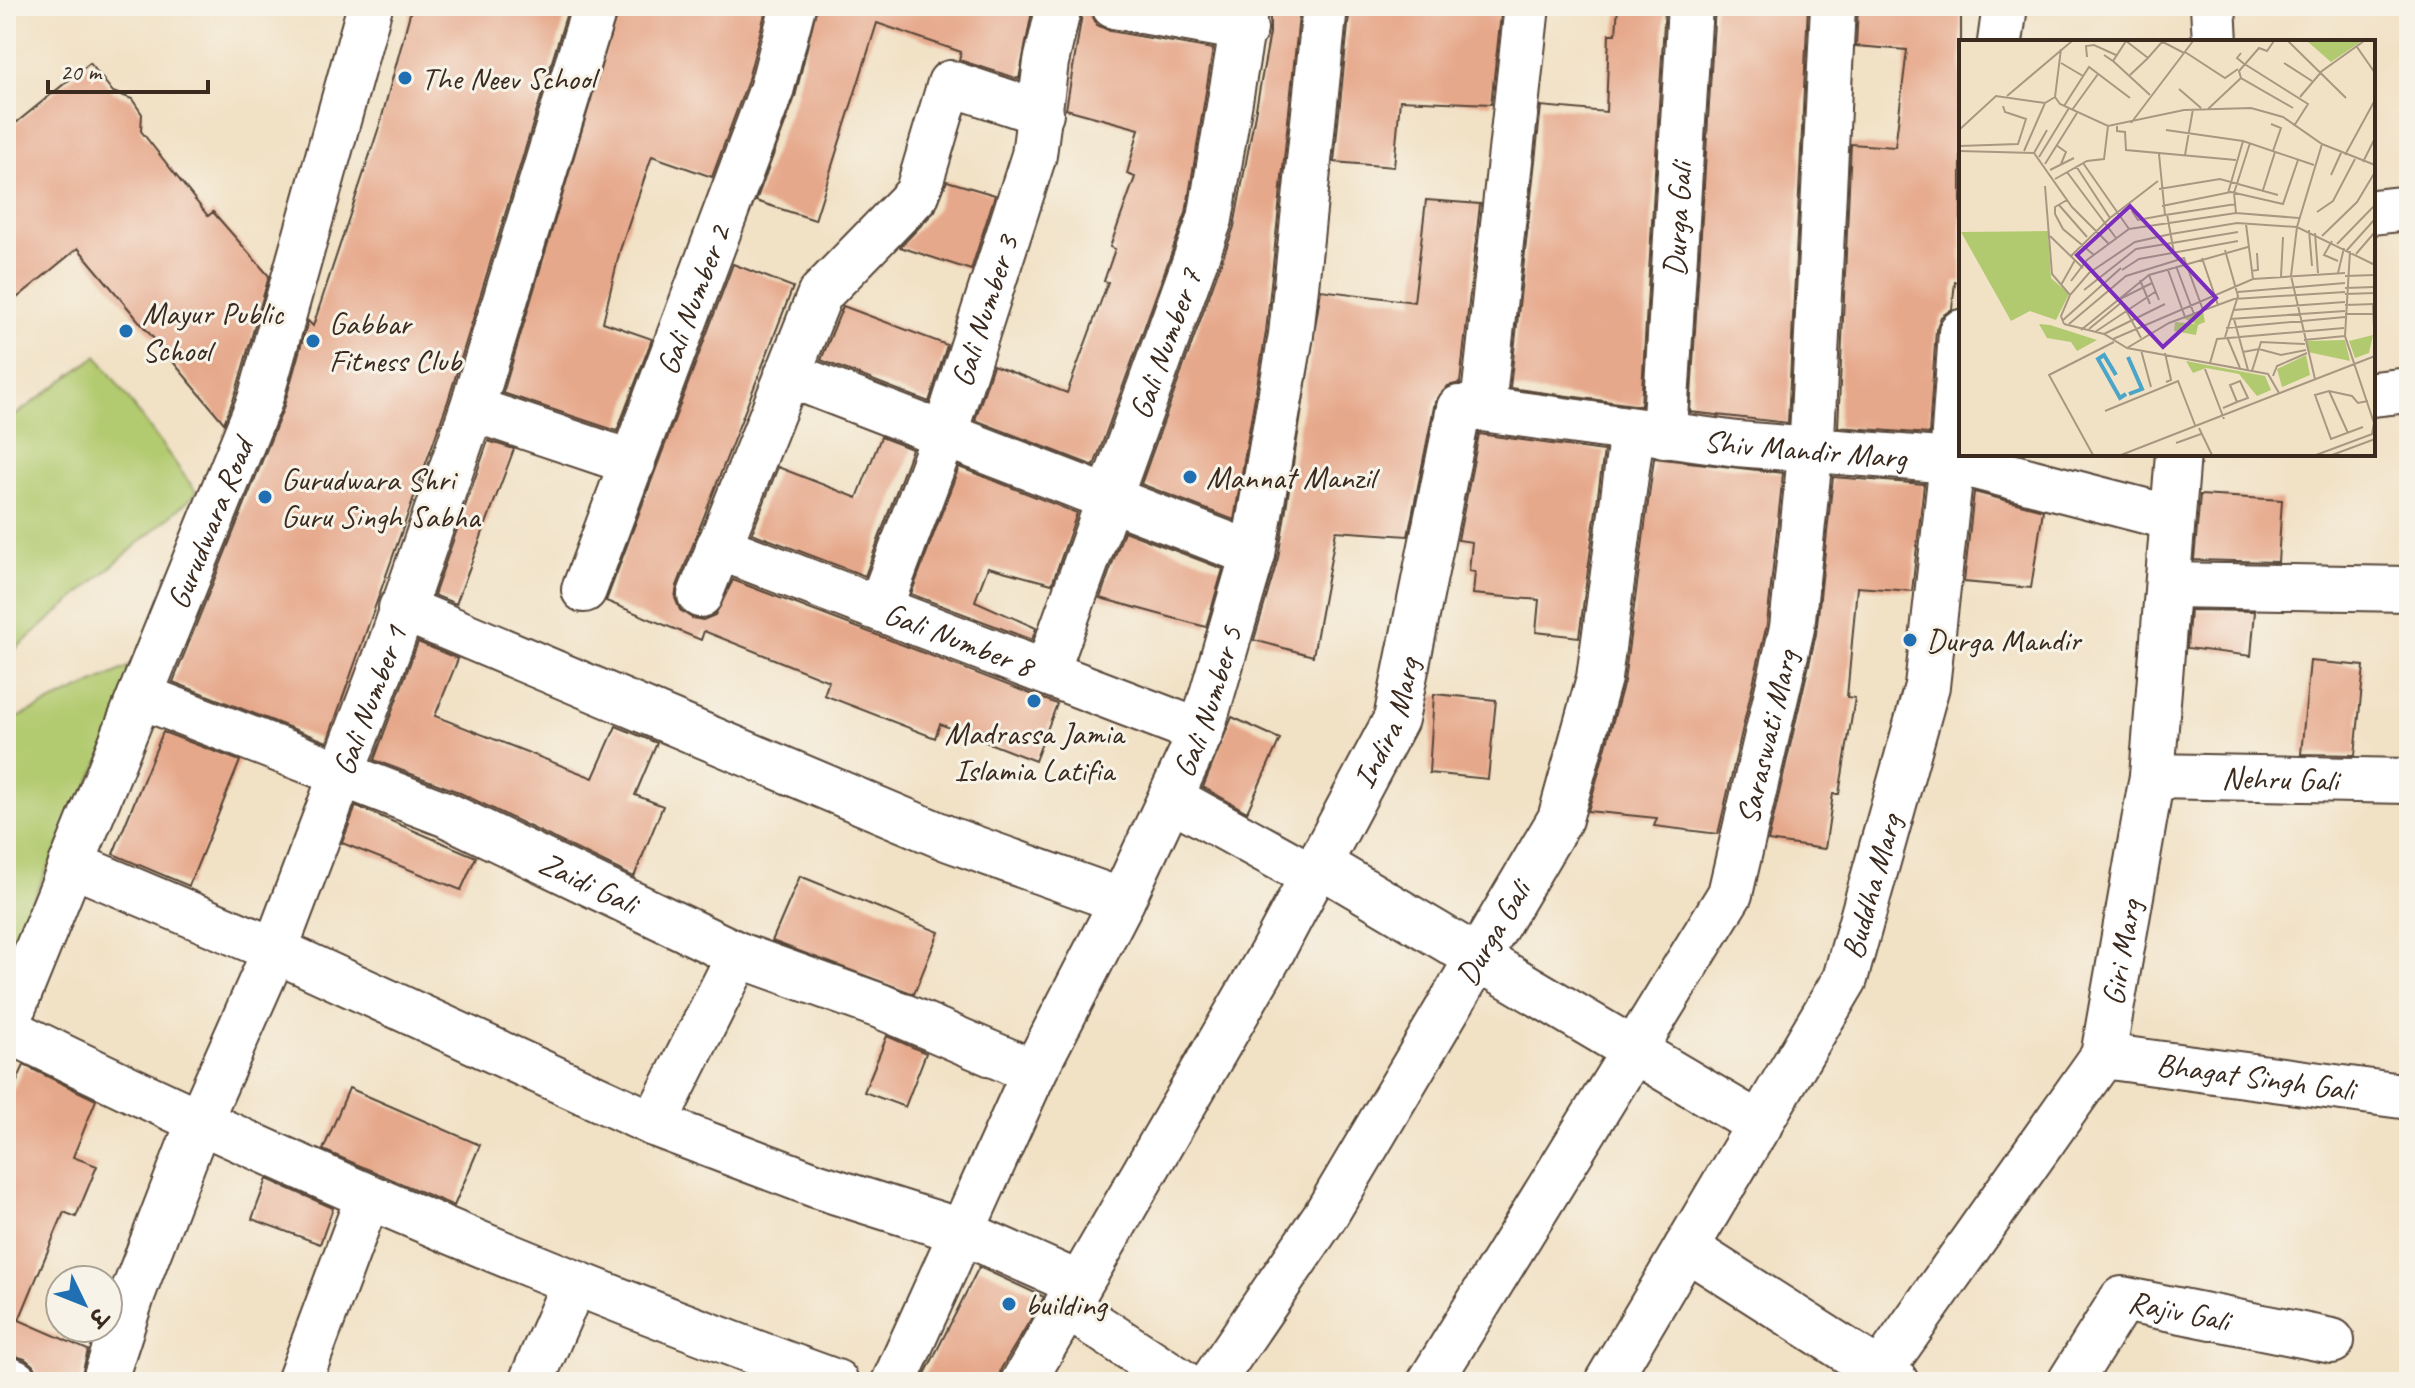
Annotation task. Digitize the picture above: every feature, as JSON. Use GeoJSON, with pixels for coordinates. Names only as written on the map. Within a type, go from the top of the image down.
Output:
{"type":"FeatureCollection","features":[{"type":"Feature","properties":{"kind":"street","name":"Gurudwara Road"},"geometry":{"type":"LineString","coordinates":[[6,1028],[260,400],[370,6]]}},
{"type":"Feature","properties":{"kind":"street","name":"Gali Number 1"},"geometry":{"type":"LineString","coordinates":[[104,1382],[133,1293],[198,1124],[275,950],[339,772],[390,646],[472,409],[595,6]]}},
{"type":"Feature","properties":{"kind":"street","name":"Gali Number 2"},"geometry":{"type":"LineString","coordinates":[[584,590],[771,91],[793,6]]}},
{"type":"Feature","properties":{"kind":"street","name":"Gali Number 3"},"geometry":{"type":"LineString","coordinates":[[880,607],[944,436],[1034,155],[1046,62],[1059,6]]}},
{"type":"Feature","properties":{"kind":"street"},"geometry":{"type":"LineString","coordinates":[[1114,6],[1246,18]]}},
{"type":"Feature","properties":{"kind":"street","name":"Gali Number 5"},"geometry":{"type":"LineString","coordinates":[[894,1382],[1034,1072],[1122,901],[1201,732],[1253,554],[1291,335],[1325,6]]}},
{"type":"Feature","properties":{"kind":"street"},"geometry":{"type":"LineString","coordinates":[[1482,409],[1527,6]]}},
{"type":"Feature","properties":{"kind":"street","name":"Durga Gali"},"geometry":{"type":"LineString","coordinates":[[1212,1382],[1325,1216],[1480,959],[1560,819],[1599,678],[1648,433],[1690,6]]}},
{"type":"Feature","properties":{"kind":"street","name":"Saraswati Marg"},"geometry":{"type":"LineString","coordinates":[[1430,1382],[1730,894],[1792,628],[1811,451],[1833,6]]}},
{"type":"Feature","properties":{"kind":"street"},"geometry":{"type":"LineString","coordinates":[[2000,40],[2005,6]]}},
{"type":"Feature","properties":{"kind":"street"},"geometry":{"type":"LineString","coordinates":[[2213,6],[2215,40]]}},
{"type":"Feature","properties":{"kind":"street","name":"Gali Number 7"},"geometry":{"type":"LineString","coordinates":[[1047,671],[1112,500],[1210,219],[1246,18]]}},
{"type":"Feature","properties":{"kind":"street"},"geometry":{"type":"LineString","coordinates":[[700,595],[820,294],[917,194],[950,83],[1041,113]]}},
{"type":"Feature","properties":{"kind":"street"},"geometry":{"type":"LineString","coordinates":[[2375,212],[2409,208]]}},
{"type":"Feature","properties":{"kind":"street","name":"Buddha Marg"},"geometry":{"type":"LineString","coordinates":[[1607,1382],[1845,979],[1927,686],[1952,461],[1959,361]]}},
{"type":"Feature","properties":{"kind":"street"},"geometry":{"type":"LineString","coordinates":[[787,374],[1253,554]]}},
{"type":"Feature","properties":{"kind":"street"},"geometry":{"type":"LineString","coordinates":[[2375,394],[2409,390]]}},
{"type":"Feature","properties":{"kind":"street","name":"Indira Marg"},"geometry":{"type":"LineString","coordinates":[[1023,1382],[1271,954],[1396,719],[1459,408],[1482,409]]}},
{"type":"Feature","properties":{"kind":"street"},"geometry":{"type":"LineString","coordinates":[[472,409],[633,463]]}},
{"type":"Feature","properties":{"kind":"street","name":"Shiv Mandir Marg"},"geometry":{"type":"LineString","coordinates":[[1482,409],[1648,433],[1811,451],[1952,461],[2172,518]]}},
{"type":"Feature","properties":{"kind":"street","name":"Giri Marg"},"geometry":{"type":"LineString","coordinates":[[1883,1379],[2103,1056],[2152,776],[2178,456]]}},
{"type":"Feature","properties":{"kind":"street","name":"Gali Number 8"},"geometry":{"type":"LineString","coordinates":[[718,547],[1201,732]]}},
{"type":"Feature","properties":{"kind":"street"},"geometry":{"type":"LineString","coordinates":[[2169,585],[2409,589]]}},
{"type":"Feature","properties":{"kind":"street"},"geometry":{"type":"LineString","coordinates":[[401,608],[949,839],[1122,901]]}},
{"type":"Feature","properties":{"kind":"street","name":"Zaidi Gali"},"geometry":{"type":"LineString","coordinates":[[140,696],[445,814],[739,955],[880,1006],[1034,1072]]}},
{"type":"Feature","properties":{"kind":"street","name":"Nehru Gali"},"geometry":{"type":"LineString","coordinates":[[2152,776],[2409,781]]}},
{"type":"Feature","properties":{"kind":"street"},"geometry":{"type":"LineString","coordinates":[[1171,798],[1315,870],[1480,959],[1760,1125]]}},
{"type":"Feature","properties":{"kind":"street"},"geometry":{"type":"LineString","coordinates":[[71,864],[275,950],[654,1124],[818,1186],[960,1231],[1072,1295],[1182,1382]]}},
{"type":"Feature","properties":{"kind":"street"},"geometry":{"type":"LineString","coordinates":[[654,1124],[739,955]]}},
{"type":"Feature","properties":{"kind":"street"},"geometry":{"type":"LineString","coordinates":[[6,1028],[198,1124],[368,1197],[574,1283],[836,1382]]}},
{"type":"Feature","properties":{"kind":"street","name":"Bhagat Singh Gali"},"geometry":{"type":"LineString","coordinates":[[2103,1056],[2409,1097]]}},
{"type":"Feature","properties":{"kind":"street"},"geometry":{"type":"LineString","coordinates":[[299,1382],[368,1197]]}},
{"type":"Feature","properties":{"kind":"street"},"geometry":{"type":"LineString","coordinates":[[1686,1248],[1883,1379]]}},
{"type":"Feature","properties":{"kind":"street"},"geometry":{"type":"LineString","coordinates":[[531,1382],[574,1283]]}},
{"type":"Feature","properties":{"kind":"street","name":"Rajiv Gali"},"geometry":{"type":"LineString","coordinates":[[2070,1382],[2122,1299],[2332,1341]]}},
{"type":"Feature","properties":{"kind":"street"},"geometry":{"type":"LineString","coordinates":[[6,1378],[15,1382]]}},
{"type":"Feature","properties":{"kind":"green space"},"geometry":{"type":"Polygon","coordinates":[[[97,356],[197,493],[6,657],[6,422],[97,356]]]}},
{"type":"Feature","properties":{"kind":"green space"},"geometry":{"type":"Polygon","coordinates":[[[150,657],[6,955],[6,723],[150,657]]]}},
{"type":"Feature","properties":{"kind":"building"},"geometry":{"type":"Polygon","coordinates":[[[412,6],[569,6],[448,401],[327,742],[173,682],[283,409],[308,321],[313,326],[380,124],[412,6]]]}},
{"type":"Feature","properties":{"kind":"building"},"geometry":{"type":"Polygon","coordinates":[[[619,6],[767,6],[747,83],[712,177],[652,156],[620,250],[603,322],[652,339],[617,431],[503,393],[619,6]]]}},
{"type":"Feature","properties":{"kind":"building"},"geometry":{"type":"Polygon","coordinates":[[[817,6],[1033,6],[1019,79],[959,60],[961,52],[877,23],[815,220],[756,201],[795,97],[817,6]]]}},
{"type":"Feature","properties":{"kind":"building"},"geometry":{"type":"Polygon","coordinates":[[[1270,6],[1300,6],[1266,332],[1234,520],[1141,484],[1234,227],[1270,33],[1270,6]]]}},
{"type":"Feature","properties":{"kind":"building"},"geometry":{"type":"Polygon","coordinates":[[[1350,6],[1502,6],[1491,104],[1400,100],[1394,167],[1334,162],[1350,6]]]}},
{"type":"Feature","properties":{"kind":"building"},"geometry":{"type":"Polygon","coordinates":[[[1618,6],[1665,6],[1641,406],[1510,388],[1541,106],[1606,112],[1609,34],[1616,34],[1618,6]]]}},
{"type":"Feature","properties":{"kind":"building"},"geometry":{"type":"Polygon","coordinates":[[[1715,6],[1808,6],[1788,423],[1690,412],[1715,6]]]}},
{"type":"Feature","properties":{"kind":"building"},"geometry":{"type":"Polygon","coordinates":[[[1858,6],[1961,6],[1959,282],[1955,282],[1952,309],[1941,317],[1936,330],[1929,434],[1838,427],[1851,144],[1895,147],[1907,50],[1856,46],[1858,6]]]}},
{"type":"Feature","properties":{"kind":"building"},"geometry":{"type":"Polygon","coordinates":[[[1083,9],[1090,11],[1097,25],[1110,31],[1213,49],[1186,213],[1094,466],[975,420],[993,365],[1067,393],[1108,282],[1104,281],[1115,249],[1110,247],[1135,177],[1127,174],[1139,129],[1066,109],[1083,9]]]}},
{"type":"Feature","properties":{"kind":"building"},"geometry":{"type":"Polygon","coordinates":[[[90,63],[113,92],[132,99],[142,114],[141,131],[208,216],[213,212],[269,276],[236,392],[224,423],[78,248],[6,307],[6,131],[90,63]]]}},
{"type":"Feature","properties":{"kind":"building"},"geometry":{"type":"Polygon","coordinates":[[[947,181],[995,195],[971,270],[900,247],[935,211],[947,181]]]}},
{"type":"Feature","properties":{"kind":"building"},"geometry":{"type":"Polygon","coordinates":[[[1426,200],[1480,204],[1460,383],[1448,386],[1435,402],[1408,536],[1336,531],[1313,656],[1254,640],[1278,558],[1321,290],[1414,302],[1426,200]]]}},
{"type":"Feature","properties":{"kind":"building"},"geometry":{"type":"Polygon","coordinates":[[[733,264],[793,287],[677,586],[675,598],[680,610],[692,618],[703,620],[715,615],[733,580],[1057,704],[1035,761],[940,724],[935,738],[824,695],[829,681],[704,631],[701,640],[606,601],[733,264]]]}},
{"type":"Feature","properties":{"kind":"building"},"geometry":{"type":"Polygon","coordinates":[[[843,306],[947,345],[929,402],[821,360],[843,306]]]}},
{"type":"Feature","properties":{"kind":"building"},"geometry":{"type":"Polygon","coordinates":[[[1479,434],[1604,451],[1579,637],[1536,632],[1539,600],[1473,594],[1475,572],[1469,571],[1472,542],[1458,540],[1479,434]]]}},
{"type":"Feature","properties":{"kind":"building"},"geometry":{"type":"Polygon","coordinates":[[[881,437],[912,449],[865,576],[752,533],[778,467],[857,498],[881,437]]]}},
{"type":"Feature","properties":{"kind":"building"},"geometry":{"type":"Polygon","coordinates":[[[488,441],[514,449],[456,604],[434,595],[488,441]]]}},
{"type":"Feature","properties":{"kind":"building"},"geometry":{"type":"Polygon","coordinates":[[[1654,458],[1783,473],[1767,624],[1718,834],[1654,826],[1657,818],[1588,811],[1624,681],[1654,458]]]}},
{"type":"Feature","properties":{"kind":"building"},"geometry":{"type":"Polygon","coordinates":[[[959,467],[1077,513],[1052,584],[988,567],[975,601],[1036,628],[1032,640],[911,594],[959,467]]]}},
{"type":"Feature","properties":{"kind":"building"},"geometry":{"type":"Polygon","coordinates":[[[1833,477],[1924,484],[1912,591],[1857,587],[1847,697],[1855,698],[1839,794],[1833,794],[1825,849],[1768,841],[1816,634],[1833,477]]]}},
{"type":"Feature","properties":{"kind":"building"},"geometry":{"type":"Polygon","coordinates":[[[1974,492],[2043,510],[2031,588],[1964,582],[1974,492]]]}},
{"type":"Feature","properties":{"kind":"building"},"geometry":{"type":"Polygon","coordinates":[[[2200,495],[2282,500],[2278,562],[2194,560],[2200,495]]]}},
{"type":"Feature","properties":{"kind":"building"},"geometry":{"type":"Polygon","coordinates":[[[1124,531],[1223,569],[1206,627],[1100,598],[1124,531]]]}},
{"type":"Feature","properties":{"kind":"building"},"geometry":{"type":"Polygon","coordinates":[[[2190,610],[2255,611],[2251,656],[2187,648],[2190,610]]]}},
{"type":"Feature","properties":{"kind":"building"},"geometry":{"type":"Polygon","coordinates":[[[418,642],[458,659],[435,716],[593,778],[616,726],[657,743],[635,795],[663,806],[634,877],[456,791],[374,760],[418,642]]]}},
{"type":"Feature","properties":{"kind":"building"},"geometry":{"type":"Polygon","coordinates":[[[2310,661],[2364,666],[2355,755],[2301,754],[2310,661]]]}},
{"type":"Feature","properties":{"kind":"building"},"geometry":{"type":"Polygon","coordinates":[[[1434,694],[1496,700],[1488,779],[1429,773],[1434,694]]]}},
{"type":"Feature","properties":{"kind":"building"},"geometry":{"type":"Polygon","coordinates":[[[1232,717],[1280,739],[1247,812],[1203,787],[1232,717]]]}},
{"type":"Feature","properties":{"kind":"building"},"geometry":{"type":"Polygon","coordinates":[[[163,732],[240,761],[189,886],[113,854],[163,732]]]}},
{"type":"Feature","properties":{"kind":"building"},"geometry":{"type":"Polygon","coordinates":[[[356,806],[476,857],[461,890],[342,843],[356,806]]]}},
{"type":"Feature","properties":{"kind":"building"},"geometry":{"type":"Polygon","coordinates":[[[800,876],[939,932],[914,994],[772,941],[800,876]]]}},
{"type":"Feature","properties":{"kind":"building"},"geometry":{"type":"Polygon","coordinates":[[[887,1036],[926,1053],[905,1107],[864,1092],[887,1036]]]}},
{"type":"Feature","properties":{"kind":"building"},"geometry":{"type":"Polygon","coordinates":[[[24,1065],[96,1100],[73,1157],[97,1166],[76,1217],[64,1212],[19,1320],[44,1331],[44,1344],[74,1344],[88,1350],[80,1382],[40,1382],[35,1367],[25,1359],[6,1353],[6,1106],[24,1065]]]}},
{"type":"Feature","properties":{"kind":"building"},"geometry":{"type":"Polygon","coordinates":[[[349,1088],[480,1145],[454,1206],[323,1150],[349,1088]]]}},
{"type":"Feature","properties":{"kind":"building"},"geometry":{"type":"Polygon","coordinates":[[[267,1179],[333,1208],[320,1244],[252,1219],[267,1179]]]}},
{"type":"Feature","properties":{"kind":"building","name":"building"},"geometry":{"type":"Polygon","coordinates":[[[979,1267],[1044,1297],[1001,1369],[998,1382],[921,1382],[979,1267]]]}},
{"type":"Feature","properties":{"kind":"place","name":"The Neev School"},"geometry":{"type":"Point","coordinates":[405,78]}},
{"type":"Feature","properties":{"kind":"place","name":"Mayur Public School"},"geometry":{"type":"Point","coordinates":[126,331]}},
{"type":"Feature","properties":{"kind":"place","name":"Gabbar Fitness Club"},"geometry":{"type":"Point","coordinates":[313,341]}},
{"type":"Feature","properties":{"kind":"place","name":"Mannat Manzil"},"geometry":{"type":"Point","coordinates":[1190,477]}},
{"type":"Feature","properties":{"kind":"place","name":"Gurudwara Shri Guru Singh Sabha"},"geometry":{"type":"Point","coordinates":[265,497]}},
{"type":"Feature","properties":{"kind":"place","name":"Durga Mandir"},"geometry":{"type":"Point","coordinates":[1910,640]}},
{"type":"Feature","properties":{"kind":"place","name":"Madrassa Jamia Islamia Latifia"},"geometry":{"type":"Point","coordinates":[1034,701]}},
{"type":"Feature","properties":{"kind":"place","name":"building"},"geometry":{"type":"Point","coordinates":[1009,1304]}}]}
